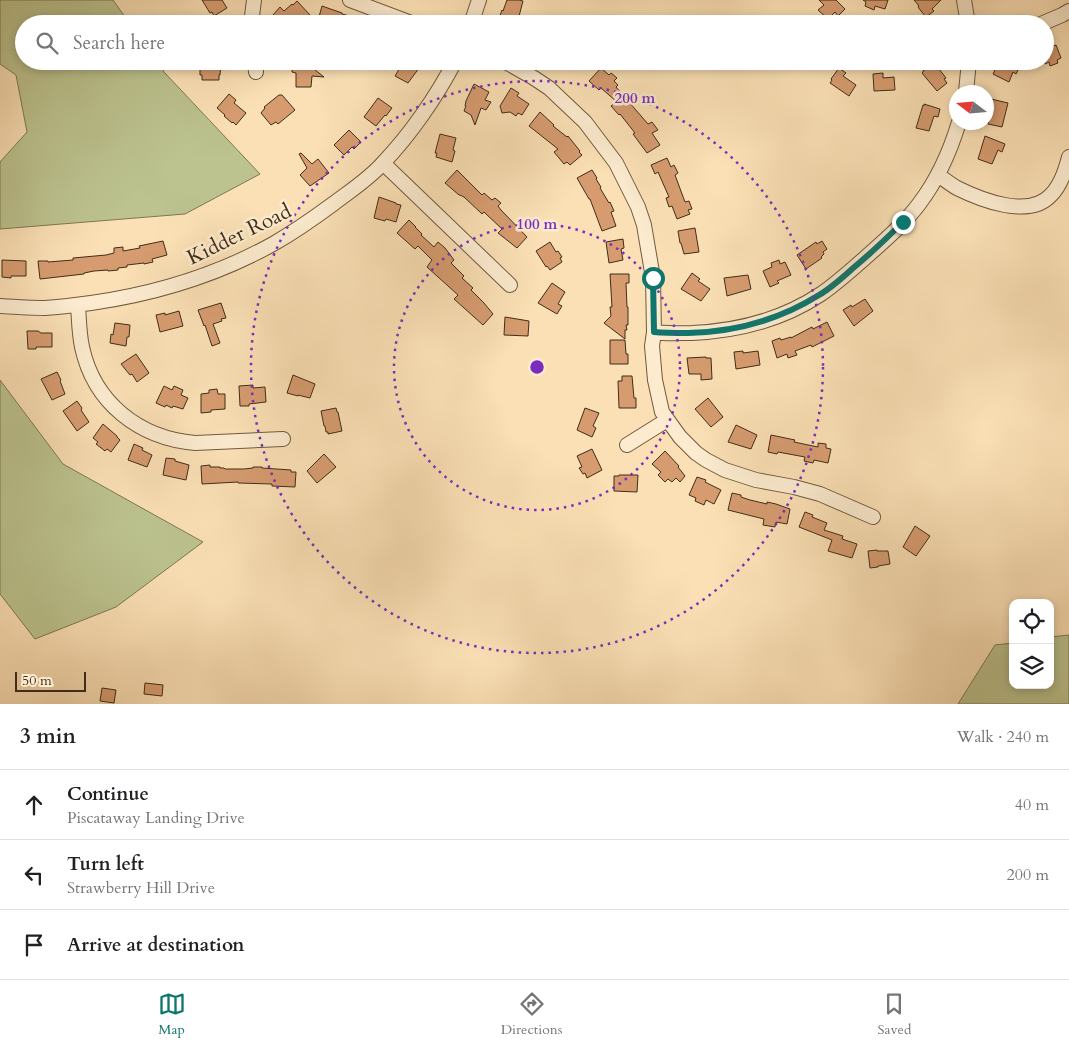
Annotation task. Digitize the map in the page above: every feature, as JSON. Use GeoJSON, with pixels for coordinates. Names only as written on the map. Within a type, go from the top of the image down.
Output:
{"type":"FeatureCollection","features":[{"type":"Feature","properties":{"kind":"street"},"geometry":{"type":"LineString","coordinates":[[251,15],[254,0]]}},
{"type":"Feature","properties":{"kind":"street"},"geometry":{"type":"LineString","coordinates":[[350,0],[390,15]]}},
{"type":"Feature","properties":{"kind":"street"},"geometry":{"type":"LineString","coordinates":[[475,15],[479,0]]}},
{"type":"Feature","properties":{"kind":"street"},"geometry":{"type":"LineString","coordinates":[[964,0],[966,15]]}},
{"type":"Feature","properties":{"kind":"street"},"geometry":{"type":"LineString","coordinates":[[1054,19],[1069,11]]}},
{"type":"Feature","properties":{"kind":"street","name":"Kidder Road"},"geometry":{"type":"LineString","coordinates":[[0,306],[47,308],[128,297],[170,287],[254,254],[310,221],[356,187],[383,163],[405,137],[450,70]]}},
{"type":"Feature","properties":{"kind":"street"},"geometry":{"type":"LineString","coordinates":[[520,70],[549,88],[585,122],[616,163],[638,207],[644,225],[653,278],[654,332],[652,346],[655,380],[662,412],[667,420],[689,447],[706,460],[725,470],[756,480],[820,494],[873,516]]}},
{"type":"Feature","properties":{"kind":"street"},"geometry":{"type":"LineString","coordinates":[[967,85],[968,70]]}},
{"type":"Feature","properties":{"kind":"street"},"geometry":{"type":"LineString","coordinates":[[654,332],[686,333],[726,330],[765,321],[790,312],[834,285],[879,246],[918,205],[938,175],[956,130]]}},
{"type":"Feature","properties":{"kind":"street"},"geometry":{"type":"LineString","coordinates":[[938,175],[956,188],[995,203],[1017,207],[1036,205],[1051,195],[1062,178],[1069,157]]}},
{"type":"Feature","properties":{"kind":"street"},"geometry":{"type":"LineString","coordinates":[[383,163],[510,285]]}},
{"type":"Feature","properties":{"kind":"street"},"geometry":{"type":"LineString","coordinates":[[78,305],[82,346],[89,370],[101,392],[123,417],[157,434],[183,442],[283,439]]}},
{"type":"Feature","properties":{"kind":"street"},"geometry":{"type":"LineString","coordinates":[[627,445],[667,420]]}},
{"type":"Feature","properties":{"kind":"green space"},"geometry":{"type":"Polygon","coordinates":[[[0,0],[113,0],[124,15],[15,15],[15,70],[163,70],[260,174],[185,214],[0,229],[0,162],[27,132],[16,75],[0,64],[0,0]]]}},
{"type":"Feature","properties":{"kind":"green space"},"geometry":{"type":"Polygon","coordinates":[[[0,380],[63,464],[203,542],[116,607],[35,639],[0,594],[0,380]]]}},
{"type":"Feature","properties":{"kind":"green space"},"geometry":{"type":"Polygon","coordinates":[[[1069,635],[1069,704],[958,704],[995,645],[1009,643],[1009,689],[1054,689],[1054,637],[1069,635]]]}},
{"type":"Feature","properties":{"kind":"building"},"geometry":{"type":"Polygon","coordinates":[[[202,0],[222,0],[227,8],[216,15],[212,12],[210,13],[202,0]]]}},
{"type":"Feature","properties":{"kind":"building"},"geometry":{"type":"Polygon","coordinates":[[[507,0],[523,1],[519,15],[500,15],[507,0]]]}},
{"type":"Feature","properties":{"kind":"building"},"geometry":{"type":"Polygon","coordinates":[[[819,0],[836,0],[845,9],[839,15],[835,12],[832,15],[824,15],[818,10],[824,5],[819,0]]]}},
{"type":"Feature","properties":{"kind":"building"},"geometry":{"type":"Polygon","coordinates":[[[863,0],[888,0],[885,9],[875,6],[874,10],[865,6],[866,2],[863,0]]]}},
{"type":"Feature","properties":{"kind":"building"},"geometry":{"type":"Polygon","coordinates":[[[914,0],[941,0],[932,9],[934,11],[929,15],[924,15],[914,0]]]}},
{"type":"Feature","properties":{"kind":"building"},"geometry":{"type":"Polygon","coordinates":[[[297,1],[310,15],[273,15],[280,7],[284,11],[297,1]]]}},
{"type":"Feature","properties":{"kind":"building"},"geometry":{"type":"Polygon","coordinates":[[[322,6],[346,15],[320,15],[322,6]]]}},
{"type":"Feature","properties":{"kind":"building"},"geometry":{"type":"Polygon","coordinates":[[[1056,45],[1061,58],[1057,60],[1058,63],[1054,64],[1054,46],[1056,45]]]}},
{"type":"Feature","properties":{"kind":"building"},"geometry":{"type":"Polygon","coordinates":[[[200,70],[220,70],[219,80],[202,80],[202,75],[200,75],[200,70]]]}},
{"type":"Feature","properties":{"kind":"building"},"geometry":{"type":"Polygon","coordinates":[[[292,70],[315,70],[324,77],[312,76],[311,87],[296,87],[296,73],[292,72],[292,70]]]}},
{"type":"Feature","properties":{"kind":"building"},"geometry":{"type":"Polygon","coordinates":[[[399,70],[418,70],[408,83],[395,76],[399,70]]]}},
{"type":"Feature","properties":{"kind":"building"},"geometry":{"type":"Polygon","coordinates":[[[599,70],[603,70],[609,75],[611,73],[617,78],[614,81],[618,85],[616,87],[648,124],[652,122],[658,130],[652,133],[660,145],[647,153],[633,134],[635,133],[611,106],[617,102],[601,88],[599,90],[589,81],[599,70]]]}},
{"type":"Feature","properties":{"kind":"building"},"geometry":{"type":"Polygon","coordinates":[[[838,70],[842,70],[846,73],[843,76],[856,85],[849,96],[830,83],[838,70]]]}},
{"type":"Feature","properties":{"kind":"building"},"geometry":{"type":"Polygon","coordinates":[[[940,70],[946,78],[944,79],[947,83],[937,91],[922,73],[923,71],[940,70]]]}},
{"type":"Feature","properties":{"kind":"building"},"geometry":{"type":"Polygon","coordinates":[[[995,70],[1018,70],[1016,74],[1013,72],[1009,82],[993,74],[995,70]]]}},
{"type":"Feature","properties":{"kind":"building"},"geometry":{"type":"Polygon","coordinates":[[[883,73],[883,78],[894,77],[895,90],[874,91],[873,74],[883,73]]]}},
{"type":"Feature","properties":{"kind":"building"},"geometry":{"type":"Polygon","coordinates":[[[474,84],[489,92],[485,100],[491,102],[486,110],[481,108],[475,125],[471,115],[464,111],[466,101],[474,84]]]}},
{"type":"Feature","properties":{"kind":"building"},"geometry":{"type":"Polygon","coordinates":[[[511,88],[519,93],[517,96],[529,104],[522,115],[518,113],[516,116],[510,112],[502,113],[500,106],[511,88]]]}},
{"type":"Feature","properties":{"kind":"building"},"geometry":{"type":"Polygon","coordinates":[[[229,94],[236,100],[234,103],[246,113],[236,125],[217,108],[229,94]]]}},
{"type":"Feature","properties":{"kind":"building"},"geometry":{"type":"Polygon","coordinates":[[[279,95],[282,95],[295,110],[278,124],[276,122],[271,125],[261,113],[264,107],[279,95]]]}},
{"type":"Feature","properties":{"kind":"building"},"geometry":{"type":"Polygon","coordinates":[[[378,98],[392,108],[376,126],[364,117],[378,98]]]}},
{"type":"Feature","properties":{"kind":"building"},"geometry":{"type":"Polygon","coordinates":[[[994,100],[1008,103],[1002,127],[994,125],[994,100]]]}},
{"type":"Feature","properties":{"kind":"building"},"geometry":{"type":"Polygon","coordinates":[[[924,104],[940,109],[938,117],[934,116],[929,131],[916,128],[924,104]]]}},
{"type":"Feature","properties":{"kind":"building"},"geometry":{"type":"Polygon","coordinates":[[[540,112],[553,126],[568,136],[580,151],[582,155],[570,165],[567,162],[564,164],[554,152],[558,149],[529,126],[540,112]]]}},
{"type":"Feature","properties":{"kind":"building"},"geometry":{"type":"Polygon","coordinates":[[[349,130],[361,142],[344,155],[334,145],[349,130]]]}},
{"type":"Feature","properties":{"kind":"building"},"geometry":{"type":"Polygon","coordinates":[[[440,134],[456,138],[452,162],[436,157],[437,153],[435,153],[440,134]]]}},
{"type":"Feature","properties":{"kind":"building"},"geometry":{"type":"Polygon","coordinates":[[[985,136],[1005,144],[1002,152],[998,150],[992,164],[978,159],[985,136]]]}},
{"type":"Feature","properties":{"kind":"building"},"geometry":{"type":"Polygon","coordinates":[[[301,153],[312,164],[318,159],[329,173],[310,186],[300,175],[307,168],[299,154],[301,153]]]}},
{"type":"Feature","properties":{"kind":"building"},"geometry":{"type":"Polygon","coordinates":[[[667,158],[671,167],[674,165],[678,173],[675,175],[685,202],[689,201],[692,209],[688,210],[690,214],[677,219],[672,206],[669,207],[666,198],[669,197],[658,172],[655,174],[651,165],[667,158]]]}},
{"type":"Feature","properties":{"kind":"building"},"geometry":{"type":"Polygon","coordinates":[[[457,170],[482,195],[484,193],[492,200],[495,198],[501,203],[498,206],[501,210],[527,237],[517,248],[498,233],[502,229],[484,212],[482,214],[445,183],[457,170]]]}},
{"type":"Feature","properties":{"kind":"building"},"geometry":{"type":"Polygon","coordinates":[[[592,170],[614,211],[611,212],[616,226],[602,231],[590,199],[577,178],[592,170]]]}},
{"type":"Feature","properties":{"kind":"building"},"geometry":{"type":"Polygon","coordinates":[[[379,197],[401,205],[396,222],[374,218],[379,197]]]}},
{"type":"Feature","properties":{"kind":"building"},"geometry":{"type":"Polygon","coordinates":[[[409,220],[434,247],[438,242],[445,248],[454,260],[451,263],[464,276],[462,278],[473,288],[471,290],[493,314],[483,325],[454,299],[458,295],[427,267],[432,260],[418,246],[415,249],[397,233],[409,220]]]}},
{"type":"Feature","properties":{"kind":"building"},"geometry":{"type":"Polygon","coordinates":[[[695,228],[699,252],[684,254],[678,231],[695,228]]]}},
{"type":"Feature","properties":{"kind":"building"},"geometry":{"type":"Polygon","coordinates":[[[623,239],[624,248],[621,249],[623,260],[609,263],[606,242],[623,239]]]}},
{"type":"Feature","properties":{"kind":"building"},"geometry":{"type":"Polygon","coordinates":[[[163,241],[167,255],[152,259],[153,262],[127,265],[127,267],[118,268],[118,270],[94,271],[84,274],[40,279],[38,261],[73,260],[73,258],[106,255],[114,253],[114,248],[123,247],[123,251],[163,241]]]}},
{"type":"Feature","properties":{"kind":"building"},"geometry":{"type":"Polygon","coordinates":[[[822,241],[827,249],[823,252],[822,258],[806,269],[797,255],[816,242],[817,244],[822,241]]]}},
{"type":"Feature","properties":{"kind":"building"},"geometry":{"type":"Polygon","coordinates":[[[550,242],[556,252],[558,251],[562,257],[560,258],[562,262],[550,270],[536,251],[550,242]]]}},
{"type":"Feature","properties":{"kind":"building"},"geometry":{"type":"Polygon","coordinates":[[[2,260],[26,261],[26,276],[2,277],[2,260]]]}},
{"type":"Feature","properties":{"kind":"building"},"geometry":{"type":"Polygon","coordinates":[[[779,260],[780,264],[785,262],[791,275],[777,281],[779,283],[770,287],[763,271],[772,267],[771,263],[779,260]]]}},
{"type":"Feature","properties":{"kind":"building"},"geometry":{"type":"Polygon","coordinates":[[[692,273],[700,279],[698,281],[710,289],[701,301],[681,289],[692,273]]]}},
{"type":"Feature","properties":{"kind":"building"},"geometry":{"type":"Polygon","coordinates":[[[610,274],[629,274],[629,283],[626,283],[628,325],[626,325],[625,339],[604,323],[611,316],[610,274]]]}},
{"type":"Feature","properties":{"kind":"building"},"geometry":{"type":"Polygon","coordinates":[[[748,275],[751,289],[727,296],[724,278],[748,275]]]}},
{"type":"Feature","properties":{"kind":"building"},"geometry":{"type":"Polygon","coordinates":[[[552,283],[565,292],[558,304],[562,306],[557,314],[538,303],[552,283]]]}},
{"type":"Feature","properties":{"kind":"building"},"geometry":{"type":"Polygon","coordinates":[[[865,299],[873,311],[854,326],[843,310],[865,299]]]}},
{"type":"Feature","properties":{"kind":"building"},"geometry":{"type":"Polygon","coordinates":[[[221,303],[226,318],[213,324],[220,343],[212,346],[198,310],[221,303]]]}},
{"type":"Feature","properties":{"kind":"building"},"geometry":{"type":"Polygon","coordinates":[[[179,311],[183,326],[160,332],[156,315],[165,313],[165,315],[179,311]]]}},
{"type":"Feature","properties":{"kind":"building"},"geometry":{"type":"Polygon","coordinates":[[[505,317],[529,321],[528,336],[504,335],[505,317]]]}},
{"type":"Feature","properties":{"kind":"building"},"geometry":{"type":"Polygon","coordinates":[[[827,322],[834,336],[812,347],[811,345],[795,351],[797,355],[788,358],[787,354],[777,358],[772,341],[780,338],[781,340],[791,338],[812,327],[813,329],[827,322]]]}},
{"type":"Feature","properties":{"kind":"building"},"geometry":{"type":"Polygon","coordinates":[[[115,323],[130,325],[126,346],[110,343],[115,323]]]}},
{"type":"Feature","properties":{"kind":"building"},"geometry":{"type":"Polygon","coordinates":[[[27,331],[52,333],[52,347],[28,349],[27,331]]]}},
{"type":"Feature","properties":{"kind":"building"},"geometry":{"type":"Polygon","coordinates":[[[610,340],[625,340],[628,364],[610,364],[610,340]]]}},
{"type":"Feature","properties":{"kind":"building"},"geometry":{"type":"Polygon","coordinates":[[[743,351],[743,353],[758,351],[760,365],[736,369],[734,352],[743,351]]]}},
{"type":"Feature","properties":{"kind":"building"},"geometry":{"type":"Polygon","coordinates":[[[136,354],[149,373],[137,382],[132,374],[130,375],[121,364],[136,354]]]}},
{"type":"Feature","properties":{"kind":"building"},"geometry":{"type":"Polygon","coordinates":[[[687,358],[711,358],[712,379],[701,380],[701,374],[689,374],[687,358]]]}},
{"type":"Feature","properties":{"kind":"building"},"geometry":{"type":"Polygon","coordinates":[[[57,372],[65,394],[52,400],[41,379],[57,372]]]}},
{"type":"Feature","properties":{"kind":"building"},"geometry":{"type":"Polygon","coordinates":[[[293,375],[315,384],[310,398],[287,393],[293,375]]]}},
{"type":"Feature","properties":{"kind":"building"},"geometry":{"type":"Polygon","coordinates":[[[622,376],[632,376],[636,408],[619,408],[618,381],[622,381],[622,376]]]}},
{"type":"Feature","properties":{"kind":"building"},"geometry":{"type":"Polygon","coordinates":[[[253,385],[253,388],[265,387],[266,402],[240,406],[239,386],[253,385]]]}},
{"type":"Feature","properties":{"kind":"building"},"geometry":{"type":"Polygon","coordinates":[[[164,386],[172,390],[174,386],[183,390],[181,395],[188,398],[183,409],[173,406],[172,408],[166,405],[165,407],[156,403],[164,386]]]}},
{"type":"Feature","properties":{"kind":"building"},"geometry":{"type":"Polygon","coordinates":[[[217,389],[218,394],[225,394],[225,409],[201,413],[201,394],[217,389]]]}},
{"type":"Feature","properties":{"kind":"building"},"geometry":{"type":"Polygon","coordinates":[[[708,398],[723,417],[711,427],[695,409],[708,398]]]}},
{"type":"Feature","properties":{"kind":"building"},"geometry":{"type":"Polygon","coordinates":[[[77,401],[89,422],[77,431],[63,411],[77,401]]]}},
{"type":"Feature","properties":{"kind":"building"},"geometry":{"type":"Polygon","coordinates":[[[336,408],[342,431],[328,434],[321,411],[336,408]]]}},
{"type":"Feature","properties":{"kind":"building"},"geometry":{"type":"Polygon","coordinates":[[[585,408],[599,413],[593,426],[596,428],[592,437],[577,430],[585,408]]]}},
{"type":"Feature","properties":{"kind":"building"},"geometry":{"type":"Polygon","coordinates":[[[103,424],[120,440],[111,452],[107,449],[105,451],[96,444],[98,442],[93,438],[103,424]]]}},
{"type":"Feature","properties":{"kind":"building"},"geometry":{"type":"Polygon","coordinates":[[[736,425],[757,435],[751,449],[728,442],[736,425]]]}},
{"type":"Feature","properties":{"kind":"building"},"geometry":{"type":"Polygon","coordinates":[[[771,435],[818,447],[818,443],[826,444],[826,448],[831,449],[828,463],[814,460],[813,463],[804,461],[805,457],[768,452],[771,435]]]}},
{"type":"Feature","properties":{"kind":"building"},"geometry":{"type":"Polygon","coordinates":[[[134,444],[152,455],[147,467],[128,460],[134,444]]]}},
{"type":"Feature","properties":{"kind":"building"},"geometry":{"type":"Polygon","coordinates":[[[592,449],[602,470],[587,478],[585,473],[583,474],[579,468],[582,467],[577,456],[592,449]]]}},
{"type":"Feature","properties":{"kind":"building"},"geometry":{"type":"Polygon","coordinates":[[[665,451],[679,466],[685,476],[680,482],[676,478],[672,482],[668,479],[665,482],[658,475],[661,472],[652,464],[665,451]]]}},
{"type":"Feature","properties":{"kind":"building"},"geometry":{"type":"Polygon","coordinates":[[[324,454],[336,467],[317,483],[307,471],[324,454]]]}},
{"type":"Feature","properties":{"kind":"building"},"geometry":{"type":"Polygon","coordinates":[[[166,458],[175,459],[175,461],[189,465],[186,480],[163,475],[166,458]]]}},
{"type":"Feature","properties":{"kind":"building"},"geometry":{"type":"Polygon","coordinates":[[[210,465],[210,467],[225,469],[262,467],[291,470],[291,472],[296,472],[295,487],[238,482],[202,484],[201,466],[210,465]]]}},
{"type":"Feature","properties":{"kind":"building"},"geometry":{"type":"Polygon","coordinates":[[[638,475],[637,492],[614,491],[614,476],[638,475]]]}},
{"type":"Feature","properties":{"kind":"building"},"geometry":{"type":"Polygon","coordinates":[[[697,477],[706,480],[705,482],[721,490],[714,504],[706,500],[704,505],[695,501],[696,498],[689,495],[697,477]]]}},
{"type":"Feature","properties":{"kind":"building"},"geometry":{"type":"Polygon","coordinates":[[[732,493],[750,500],[776,504],[790,509],[787,524],[776,522],[775,527],[763,525],[764,519],[728,510],[732,493]]]}},
{"type":"Feature","properties":{"kind":"building"},"geometry":{"type":"Polygon","coordinates":[[[805,512],[827,523],[824,530],[843,536],[842,539],[857,544],[852,558],[828,551],[832,540],[799,527],[805,512]]]}},
{"type":"Feature","properties":{"kind":"building"},"geometry":{"type":"Polygon","coordinates":[[[915,526],[930,536],[916,556],[903,547],[915,526]]]}},
{"type":"Feature","properties":{"kind":"building"},"geometry":{"type":"Polygon","coordinates":[[[868,551],[888,551],[890,564],[870,568],[868,551]]]}},
{"type":"Feature","properties":{"kind":"building"},"geometry":{"type":"Polygon","coordinates":[[[145,683],[163,685],[162,696],[144,694],[145,683]]]}},
{"type":"Feature","properties":{"kind":"building"},"geometry":{"type":"Polygon","coordinates":[[[102,688],[116,690],[114,703],[100,701],[102,688]]]}},
{"type":"Feature","properties":{"kind":"route"},"geometry":{"type":"LineString","coordinates":[[653,278],[654,332],[706,332],[747,326],[790,312],[834,285],[879,246],[903,222]]}}]}
